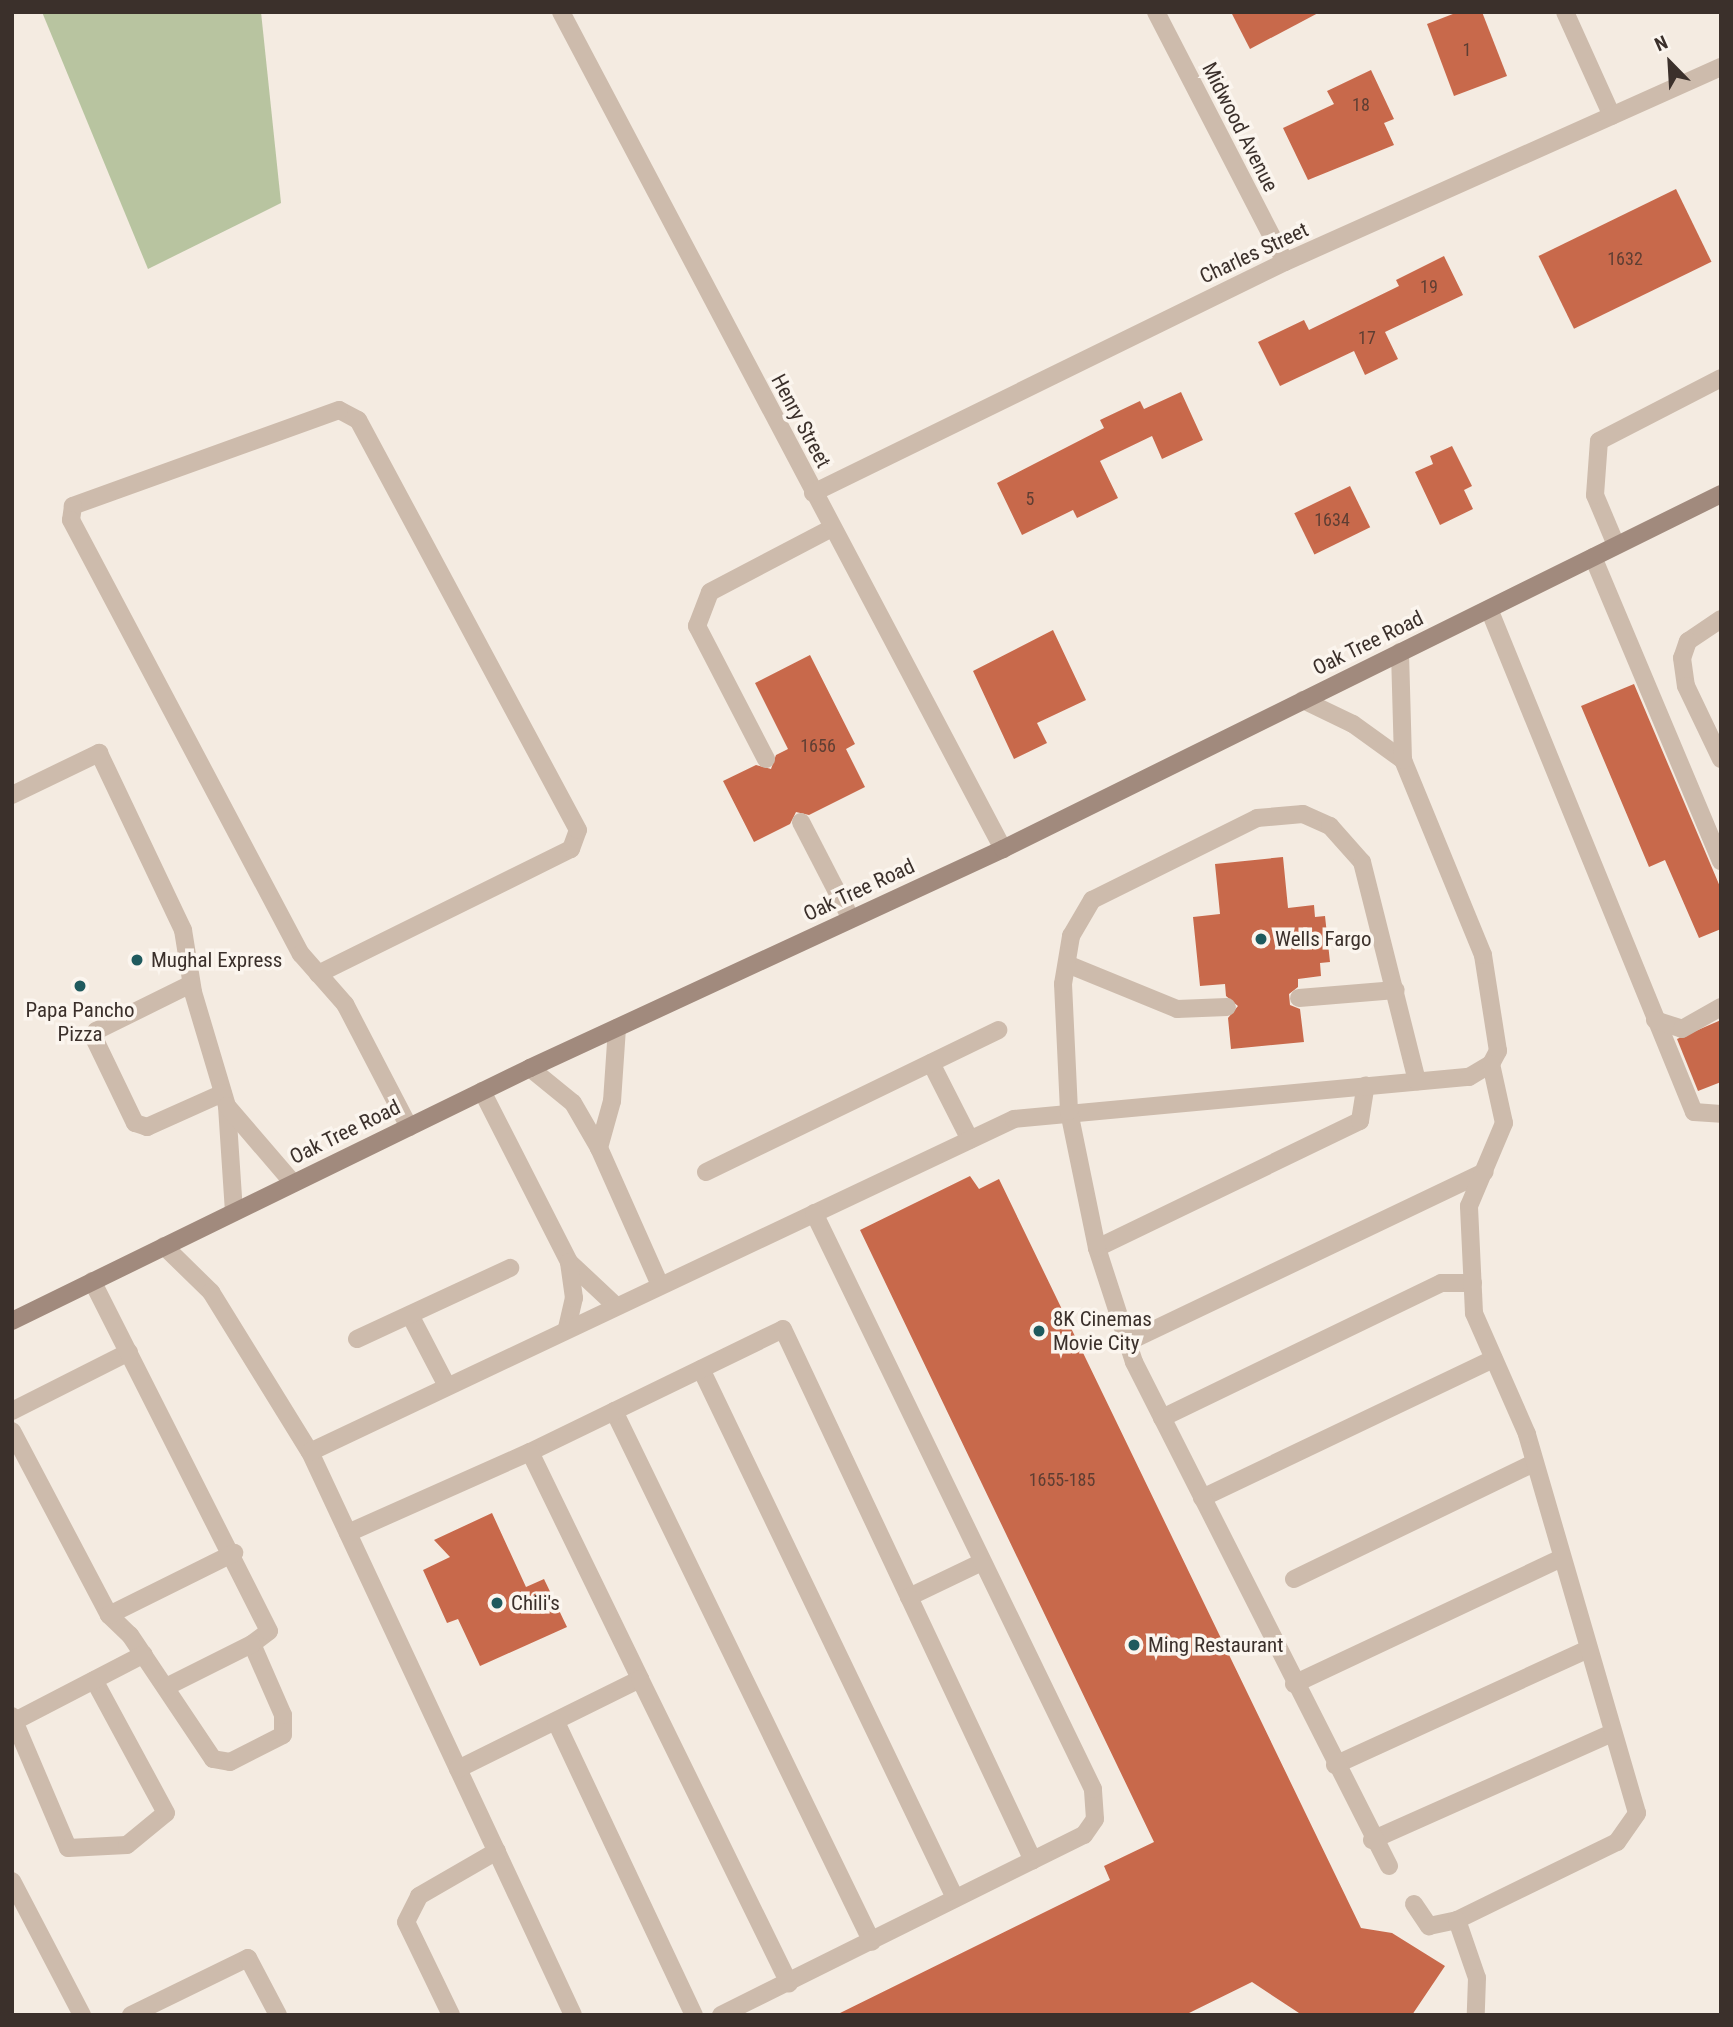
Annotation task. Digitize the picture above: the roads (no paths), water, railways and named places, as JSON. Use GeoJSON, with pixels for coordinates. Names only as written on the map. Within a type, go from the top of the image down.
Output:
{"type":"FeatureCollection","features":[{"type":"Feature","properties":{"kind":"main road","name":"Oak Tree Road"},"geometry":{"type":"LineString","coordinates":[[12,1321],[530,1068],[1003,849],[1721,494]]}},
{"type":"Feature","properties":{"kind":"street","name":"Henry Street"},"geometry":{"type":"LineString","coordinates":[[561,12],[1003,849]]}},
{"type":"Feature","properties":{"kind":"street","name":"Midwood Avenue"},"geometry":{"type":"LineString","coordinates":[[1156,12],[1285,262]]}},
{"type":"Feature","properties":{"kind":"street"},"geometry":{"type":"LineString","coordinates":[[1565,12],[1612,116]]}},
{"type":"Feature","properties":{"kind":"street","name":"Charles Street"},"geometry":{"type":"LineString","coordinates":[[813,493],[1285,262],[1721,67]]}},
{"type":"Feature","properties":{"kind":"street"},"geometry":{"type":"LineString","coordinates":[[1616,545],[1595,495],[1599,441],[1721,378]]}},
{"type":"Feature","properties":{"kind":"street"},"geometry":{"type":"LineString","coordinates":[[318,974],[571,849],[578,830],[358,420],[339,410],[73,506],[71,520],[301,954],[318,974],[345,1004],[409,1127]]}},
{"type":"Feature","properties":{"kind":"street"},"geometry":{"type":"LineString","coordinates":[[766,759],[697,626],[710,592],[832,528]]}},
{"type":"Feature","properties":{"kind":"street"},"geometry":{"type":"LineString","coordinates":[[1593,557],[1721,861]]}},
{"type":"Feature","properties":{"kind":"street"},"geometry":{"type":"LineString","coordinates":[[1489,608],[1694,1112],[1721,1114]]}},
{"type":"Feature","properties":{"kind":"street"},"geometry":{"type":"LineString","coordinates":[[1721,618],[1688,641],[1682,658],[1686,685],[1721,759]]}},
{"type":"Feature","properties":{"kind":"street"},"geometry":{"type":"LineString","coordinates":[[310,1452],[567,1328],[1014,1119],[1069,1111],[1469,1077],[1491,1065],[1498,1051],[1483,955],[1403,760],[1400,652]]}},
{"type":"Feature","properties":{"kind":"street"},"geometry":{"type":"LineString","coordinates":[[1303,700],[1353,724],[1403,760]]}},
{"type":"Feature","properties":{"kind":"street"},"geometry":{"type":"LineString","coordinates":[[12,795],[99,752],[183,930],[191,984],[225,1100],[234,1212]]}},
{"type":"Feature","properties":{"kind":"street"},"geometry":{"type":"LineString","coordinates":[[1390,1867],[1372,1840],[1294,1684],[1162,1418],[1128,1342],[1097,1248],[1069,1111],[1067,964],[1071,936],[1091,900],[1257,818],[1303,814],[1330,826],[1362,862],[1417,1081]]}},
{"type":"Feature","properties":{"kind":"street"},"geometry":{"type":"LineString","coordinates":[[801,822],[851,919]]}},
{"type":"Feature","properties":{"kind":"street"},"geometry":{"type":"LineString","coordinates":[[1067,964],[1177,1009],[1227,1007]]}},
{"type":"Feature","properties":{"kind":"street"},"geometry":{"type":"LineString","coordinates":[[191,984],[96,1031],[95,1040],[135,1123],[147,1127],[225,1100]]}},
{"type":"Feature","properties":{"kind":"street"},"geometry":{"type":"LineString","coordinates":[[1299,998],[1396,990]]}},
{"type":"Feature","properties":{"kind":"street"},"geometry":{"type":"LineString","coordinates":[[1656,1020],[1682,1029],[1721,1007]]}},
{"type":"Feature","properties":{"kind":"street"},"geometry":{"type":"LineString","coordinates":[[599,1148],[612,1101],[617,1028]]}},
{"type":"Feature","properties":{"kind":"street"},"geometry":{"type":"LineString","coordinates":[[706,1171],[998,1030]]}},
{"type":"Feature","properties":{"kind":"street"},"geometry":{"type":"LineString","coordinates":[[931,1063],[970,1140]]}},
{"type":"Feature","properties":{"kind":"street"},"geometry":{"type":"LineString","coordinates":[[1414,1904],[1429,1926],[1457,1920],[1617,1842],[1637,1813],[1610,1734],[1534,1463],[1474,1313],[1469,1206],[1504,1123],[1491,1065]]}},
{"type":"Feature","properties":{"kind":"street"},"geometry":{"type":"LineString","coordinates":[[530,1068],[573,1103],[599,1148],[660,1285]]}},
{"type":"Feature","properties":{"kind":"street"},"geometry":{"type":"LineString","coordinates":[[1097,1248],[1360,1121],[1366,1084]]}},
{"type":"Feature","properties":{"kind":"street"},"geometry":{"type":"LineString","coordinates":[[482,1091],[569,1262],[574,1298],[567,1328]]}},
{"type":"Feature","properties":{"kind":"street"},"geometry":{"type":"LineString","coordinates":[[225,1100],[293,1183]]}},
{"type":"Feature","properties":{"kind":"street"},"geometry":{"type":"LineString","coordinates":[[1128,1342],[1484,1172]]}},
{"type":"Feature","properties":{"kind":"street"},"geometry":{"type":"LineString","coordinates":[[721,2015],[1084,1835],[1095,1819],[1093,1789],[814,1213]]}},
{"type":"Feature","properties":{"kind":"street"},"geometry":{"type":"LineString","coordinates":[[164,1246],[211,1292],[310,1452],[573,2015]]}},
{"type":"Feature","properties":{"kind":"street"},"geometry":{"type":"LineString","coordinates":[[569,1262],[616,1306]]}},
{"type":"Feature","properties":{"kind":"street"},"geometry":{"type":"LineString","coordinates":[[357,1339],[510,1268]]}},
{"type":"Feature","properties":{"kind":"street"},"geometry":{"type":"LineString","coordinates":[[92,1281],[234,1553],[269,1631],[252,1644],[166,1687]]}},
{"type":"Feature","properties":{"kind":"street"},"geometry":{"type":"LineString","coordinates":[[1162,1418],[1441,1283],[1473,1283]]}},
{"type":"Feature","properties":{"kind":"street"},"geometry":{"type":"LineString","coordinates":[[410,1315],[447,1386]]}},
{"type":"Feature","properties":{"kind":"street"},"geometry":{"type":"LineString","coordinates":[[348,1533],[530,1452],[783,1329],[1033,1860]]}},
{"type":"Feature","properties":{"kind":"street"},"geometry":{"type":"LineString","coordinates":[[12,1411],[129,1352]]}},
{"type":"Feature","properties":{"kind":"street"},"geometry":{"type":"LineString","coordinates":[[1202,1498],[1494,1359]]}},
{"type":"Feature","properties":{"kind":"street"},"geometry":{"type":"LineString","coordinates":[[701,1369],[955,1898]]}},
{"type":"Feature","properties":{"kind":"street"},"geometry":{"type":"LineString","coordinates":[[614,1410],[872,1942]]}},
{"type":"Feature","properties":{"kind":"street"},"geometry":{"type":"LineString","coordinates":[[12,1431],[109,1615],[144,1654],[213,1759],[230,1762],[283,1735],[283,1715],[252,1644]]}},
{"type":"Feature","properties":{"kind":"street"},"geometry":{"type":"LineString","coordinates":[[530,1452],[789,1983]]}},
{"type":"Feature","properties":{"kind":"street"},"geometry":{"type":"LineString","coordinates":[[1294,1579],[1534,1463]]}},
{"type":"Feature","properties":{"kind":"street"},"geometry":{"type":"LineString","coordinates":[[109,1615],[234,1553]]}},
{"type":"Feature","properties":{"kind":"street"},"geometry":{"type":"LineString","coordinates":[[1294,1684],[1562,1558]]}},
{"type":"Feature","properties":{"kind":"street"},"geometry":{"type":"LineString","coordinates":[[909,1597],[982,1562]]}},
{"type":"Feature","properties":{"kind":"street"},"geometry":{"type":"LineString","coordinates":[[1335,1765],[1588,1649]]}},
{"type":"Feature","properties":{"kind":"street"},"geometry":{"type":"LineString","coordinates":[[94,1680],[166,1813],[127,1844],[68,1849],[14,1718],[144,1654]]}},
{"type":"Feature","properties":{"kind":"street"},"geometry":{"type":"LineString","coordinates":[[458,1769],[640,1679]]}},
{"type":"Feature","properties":{"kind":"street"},"geometry":{"type":"LineString","coordinates":[[556,1722],[694,2015]]}},
{"type":"Feature","properties":{"kind":"street"},"geometry":{"type":"LineString","coordinates":[[1372,1840],[1610,1734]]}},
{"type":"Feature","properties":{"kind":"street"},"geometry":{"type":"LineString","coordinates":[[451,2015],[406,1922],[419,1896],[497,1851]]}},
{"type":"Feature","properties":{"kind":"street"},"geometry":{"type":"LineString","coordinates":[[12,1881],[82,2015]]}},
{"type":"Feature","properties":{"kind":"street"},"geometry":{"type":"LineString","coordinates":[[1457,1920],[1477,1978],[1476,2015]]}},
{"type":"Feature","properties":{"kind":"street"},"geometry":{"type":"LineString","coordinates":[[131,2015],[248,1958],[278,2015]]}},
{"type":"Feature","properties":{"kind":"place","name":"Wells Fargo"},"geometry":{"type":"Point","coordinates":[1261,939]}},
{"type":"Feature","properties":{"kind":"place","name":"Mughal Express"},"geometry":{"type":"Point","coordinates":[137,960]}},
{"type":"Feature","properties":{"kind":"place","name":"Papa Pancho Pizza"},"geometry":{"type":"Point","coordinates":[80,986]}},
{"type":"Feature","properties":{"kind":"place","name":"8K Cinemas Movie City"},"geometry":{"type":"Point","coordinates":[1039,1331]}},
{"type":"Feature","properties":{"kind":"place","name":"Chili's"},"geometry":{"type":"Point","coordinates":[497,1603]}},
{"type":"Feature","properties":{"kind":"place","name":"Ming Restaurant"},"geometry":{"type":"Point","coordinates":[1134,1645]}}]}
